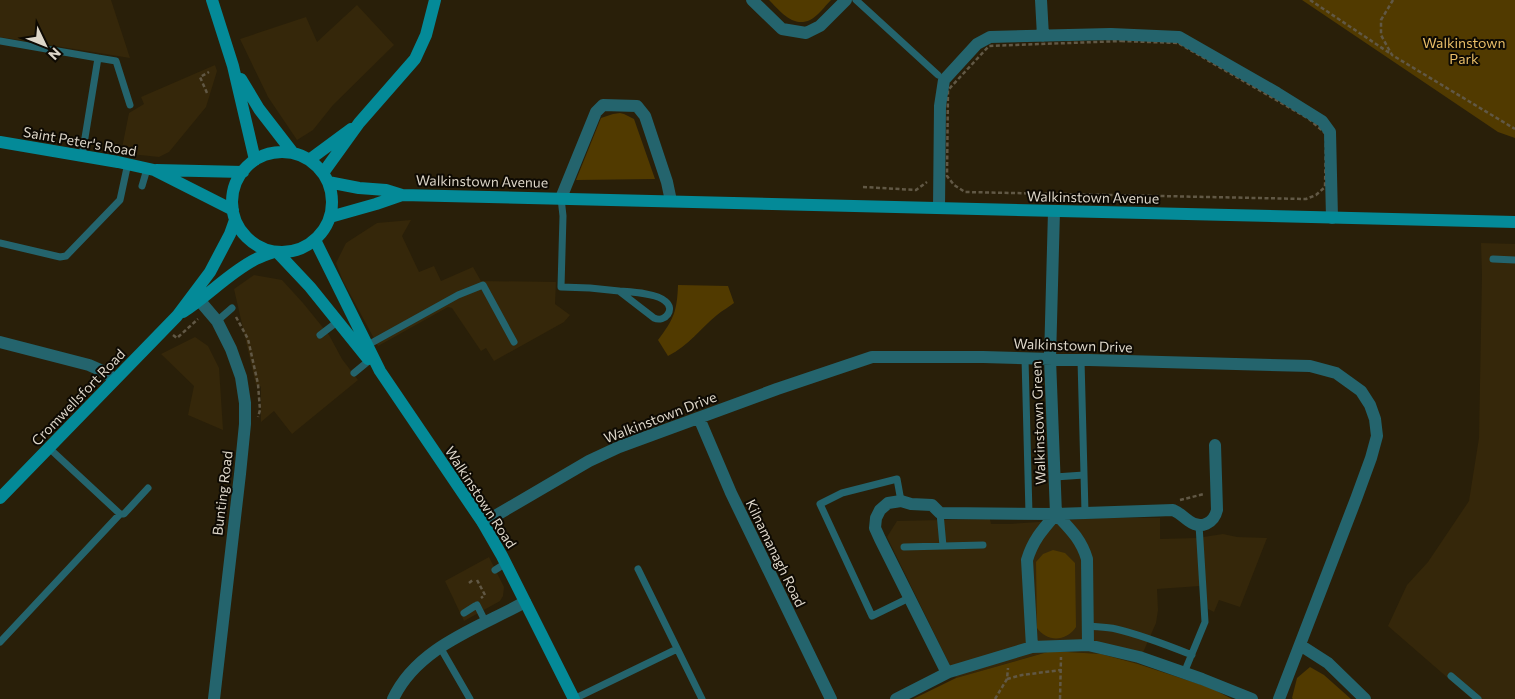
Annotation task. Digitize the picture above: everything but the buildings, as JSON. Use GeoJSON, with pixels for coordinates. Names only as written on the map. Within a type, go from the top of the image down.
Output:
{"type":"FeatureCollection","features":[{"type":"Feature","properties":{"kind":"main road"},"geometry":{"type":"LineString","coordinates":[[212,0],[234,66],[255,160]]}},
{"type":"Feature","properties":{"kind":"main road"},"geometry":{"type":"LineString","coordinates":[[325,177],[359,123],[415,59],[426,35],[435,0]]}},
{"type":"Feature","properties":{"kind":"main road"},"geometry":{"type":"LineString","coordinates":[[234,66],[259,109],[293,153]]}},
{"type":"Feature","properties":{"kind":"main road"},"geometry":{"type":"LineString","coordinates":[[310,160],[359,123]]}},
{"type":"Feature","properties":{"kind":"main road","name":"Saint Peter's Road"},"geometry":{"type":"LineString","coordinates":[[0,142],[128,163],[150,169],[243,172]]}},
{"type":"Feature","properties":{"kind":"main road"},"geometry":{"type":"LineString","coordinates":[[293,153],[310,160],[325,177],[332,199],[330,217],[324,230],[305,247],[294,251],[276,252],[262,248],[250,241],[242,232],[234,215],[232,197],[236,184],[243,172],[255,160],[267,154],[293,153]]}},
{"type":"Feature","properties":{"kind":"main road","name":"Saint Peter's Road"},"geometry":{"type":"LineString","coordinates":[[150,169],[234,215]]}},
{"type":"Feature","properties":{"kind":"main road","name":"Walkinstown Avenue"},"geometry":{"type":"LineString","coordinates":[[325,177],[360,188],[386,190],[402,195],[1515,222]]}},
{"type":"Feature","properties":{"kind":"main road","name":"Walkinstown Avenue"},"geometry":{"type":"LineString","coordinates":[[330,217],[402,195]]}},
{"type":"Feature","properties":{"kind":"main road","name":"Cromwellsfort Road"},"geometry":{"type":"LineString","coordinates":[[0,498],[177,316],[210,272],[230,234],[234,215]]}},
{"type":"Feature","properties":{"kind":"main road","name":"Walkinstown Road"},"geometry":{"type":"LineString","coordinates":[[315,240],[371,359]]}},
{"type":"Feature","properties":{"kind":"main road","name":"Cromwellsfort Road"},"geometry":{"type":"LineString","coordinates":[[177,316],[200,301],[256,258],[276,252]]}},
{"type":"Feature","properties":{"kind":"main road","name":"Walkinstown Road"},"geometry":{"type":"LineString","coordinates":[[276,252],[310,288],[337,322],[371,359],[483,523],[500,567],[526,602],[574,699]]}},
{"type":"Feature","properties":{"kind":"street"},"geometry":{"type":"LineString","coordinates":[[752,0],[782,29],[806,33],[820,26],[846,0]]}},
{"type":"Feature","properties":{"kind":"street"},"geometry":{"type":"LineString","coordinates":[[1041,0],[1043,36]]}},
{"type":"Feature","properties":{"kind":"street"},"geometry":{"type":"LineString","coordinates":[[939,207],[940,106],[944,80],[977,44],[990,37],[1111,34],[1179,37],[1322,121],[1330,132],[1332,218]]}},
{"type":"Feature","properties":{"kind":"street","name":"Walkinstown Avenue"},"geometry":{"type":"LineString","coordinates":[[561,198],[596,112],[603,105],[637,106],[645,116],[667,182],[671,201]]}},
{"type":"Feature","properties":{"kind":"street","name":"Walkinstown Green"},"geometry":{"type":"LineString","coordinates":[[1054,211],[1050,359],[1056,514]]}},
{"type":"Feature","properties":{"kind":"street","name":"Bunting Road"},"geometry":{"type":"LineString","coordinates":[[200,301],[217,321],[231,350],[241,376],[245,403],[240,474],[214,699]]}},
{"type":"Feature","properties":{"kind":"street"},"geometry":{"type":"LineString","coordinates":[[0,342],[88,366],[107,373],[114,380]]}},
{"type":"Feature","properties":{"kind":"street","name":"Walkinstown Drive"},"geometry":{"type":"LineString","coordinates":[[483,523],[590,461],[619,447],[777,389],[872,357],[1025,358],[1310,366],[1336,373],[1361,391],[1370,405],[1375,419],[1377,436],[1371,458],[1300,644],[1282,697]]}},
{"type":"Feature","properties":{"kind":"street","name":"Kilnamanagh Road"},"geometry":{"type":"LineString","coordinates":[[699,418],[731,493],[831,699]]}},
{"type":"Feature","properties":{"kind":"street"},"geometry":{"type":"LineString","coordinates":[[947,673],[875,528],[876,518],[880,510],[888,503],[901,501],[911,504],[932,505],[940,513],[1056,514],[1173,510],[1179,512],[1190,522],[1199,525],[1208,524],[1215,517],[1217,510],[1214,445]]}},
{"type":"Feature","properties":{"kind":"street"},"geometry":{"type":"LineString","coordinates":[[1056,514],[1083,546],[1087,559],[1088,645]]}},
{"type":"Feature","properties":{"kind":"street"},"geometry":{"type":"LineString","coordinates":[[1032,647],[1027,560],[1034,540],[1056,514]]}},
{"type":"Feature","properties":{"kind":"street"},"geometry":{"type":"LineString","coordinates":[[393,699],[397,689],[414,668],[440,647],[526,602]]}},
{"type":"Feature","properties":{"kind":"street"},"geometry":{"type":"LineString","coordinates":[[1300,644],[1328,663],[1365,699]]}},
{"type":"Feature","properties":{"kind":"street"},"geometry":{"type":"LineString","coordinates":[[896,699],[947,673],[1032,647],[1061,645],[1088,645],[1139,657],[1252,699]]}},
{"type":"Feature","properties":{"kind":"lane"},"geometry":{"type":"LineString","coordinates":[[856,0],[938,75]]}},
{"type":"Feature","properties":{"kind":"lane"},"geometry":{"type":"LineString","coordinates":[[0,41],[116,62],[130,105]]}},
{"type":"Feature","properties":{"kind":"lane"},"geometry":{"type":"LineString","coordinates":[[82,156],[98,58]]}},
{"type":"Feature","properties":{"kind":"lane"},"geometry":{"type":"LineString","coordinates":[[0,243],[60,257],[66,256],[120,200],[128,163]]}},
{"type":"Feature","properties":{"kind":"lane"},"geometry":{"type":"LineString","coordinates":[[142,186],[150,169]]}},
{"type":"Feature","properties":{"kind":"lane"},"geometry":{"type":"LineString","coordinates":[[561,198],[563,216],[561,287],[590,288],[619,291],[654,296],[668,303],[670,308],[669,315],[658,320],[619,291]]}},
{"type":"Feature","properties":{"kind":"lane"},"geometry":{"type":"LineString","coordinates":[[1493,258],[1515,260]]}},
{"type":"Feature","properties":{"kind":"lane"},"geometry":{"type":"LineString","coordinates":[[366,346],[458,295],[483,285],[514,342]]}},
{"type":"Feature","properties":{"kind":"lane"},"geometry":{"type":"LineString","coordinates":[[217,321],[232,308]]}},
{"type":"Feature","properties":{"kind":"lane"},"geometry":{"type":"LineString","coordinates":[[320,335],[337,322]]}},
{"type":"Feature","properties":{"kind":"lane"},"geometry":{"type":"LineString","coordinates":[[1025,358],[1028,514]]}},
{"type":"Feature","properties":{"kind":"lane"},"geometry":{"type":"LineString","coordinates":[[354,373],[371,359]]}},
{"type":"Feature","properties":{"kind":"lane"},"geometry":{"type":"LineString","coordinates":[[1081,360],[1085,512]]}},
{"type":"Feature","properties":{"kind":"lane"},"geometry":{"type":"LineString","coordinates":[[49,448],[120,514]]}},
{"type":"Feature","properties":{"kind":"lane"},"geometry":{"type":"LineString","coordinates":[[1055,477],[1084,476]]}},
{"type":"Feature","properties":{"kind":"lane"},"geometry":{"type":"LineString","coordinates":[[901,501],[897,479],[842,492],[820,504],[872,616],[910,598]]}},
{"type":"Feature","properties":{"kind":"lane"},"geometry":{"type":"LineString","coordinates":[[0,642],[120,514],[124,514],[148,488]]}},
{"type":"Feature","properties":{"kind":"lane"},"geometry":{"type":"LineString","coordinates":[[940,513],[943,546]]}},
{"type":"Feature","properties":{"kind":"lane"},"geometry":{"type":"LineString","coordinates":[[1184,673],[1204,622],[1199,525]]}},
{"type":"Feature","properties":{"kind":"lane"},"geometry":{"type":"LineString","coordinates":[[904,547],[983,545]]}},
{"type":"Feature","properties":{"kind":"lane"},"geometry":{"type":"LineString","coordinates":[[638,569],[702,699]]}},
{"type":"Feature","properties":{"kind":"lane"},"geometry":{"type":"LineString","coordinates":[[464,612],[478,603],[486,623]]}},
{"type":"Feature","properties":{"kind":"lane"},"geometry":{"type":"LineString","coordinates":[[1088,626],[1114,628],[1156,640],[1192,654]]}},
{"type":"Feature","properties":{"kind":"lane"},"geometry":{"type":"LineString","coordinates":[[440,647],[470,699]]}},
{"type":"Feature","properties":{"kind":"lane"},"geometry":{"type":"LineString","coordinates":[[574,699],[678,649]]}},
{"type":"Feature","properties":{"kind":"lane"},"geometry":{"type":"LineString","coordinates":[[1451,676],[1478,699]]}},
{"type":"Feature","properties":{"kind":"path"},"geometry":{"type":"LineString","coordinates":[[1310,0],[1392,55],[1515,130]]}},
{"type":"Feature","properties":{"kind":"path"},"geometry":{"type":"LineString","coordinates":[[1392,55],[1381,35],[1381,20],[1393,0]]}},
{"type":"Feature","properties":{"kind":"path"},"geometry":{"type":"LineString","coordinates":[[1121,41],[1178,43],[1309,119],[1326,134],[1325,187],[1316,195],[1306,199],[965,192],[954,185],[947,176],[948,90],[989,46],[1121,41]]}},
{"type":"Feature","properties":{"kind":"path"},"geometry":{"type":"LineString","coordinates":[[207,93],[200,76],[210,72]]}},
{"type":"Feature","properties":{"kind":"path"},"geometry":{"type":"LineString","coordinates":[[863,187],[916,190],[927,183],[932,174]]}},
{"type":"Feature","properties":{"kind":"path"},"geometry":{"type":"LineString","coordinates":[[173,334],[177,338],[198,319]]}},
{"type":"Feature","properties":{"kind":"path"},"geometry":{"type":"LineString","coordinates":[[1164,510],[1172,503],[1216,491]]}},
{"type":"Feature","properties":{"kind":"path"},"geometry":{"type":"LineString","coordinates":[[469,583],[476,580],[485,595],[478,603]]}},
{"type":"Feature","properties":{"kind":"path"},"geometry":{"type":"LineString","coordinates":[[1060,699],[1061,645]]}},
{"type":"Feature","properties":{"kind":"path"},"geometry":{"type":"LineString","coordinates":[[995,699],[1007,679],[1008,654]]}},
{"type":"Feature","properties":{"kind":"path"},"geometry":{"type":"LineString","coordinates":[[1007,679],[1061,670]]}},
{"type":"Feature","properties":{"kind":"shaded area"},"geometry":{"type":"Polygon","coordinates":[[[0,0],[111,0],[130,58],[0,37],[0,0]]]}},
{"type":"Feature","properties":{"kind":"shaded area"},"geometry":{"type":"Polygon","coordinates":[[[357,5],[394,45],[333,105],[313,130],[297,140],[268,97],[240,39],[306,17],[317,42],[357,5]]]}},
{"type":"Feature","properties":{"kind":"shaded area"},"geometry":{"type":"Polygon","coordinates":[[[215,65],[217,71],[206,107],[169,152],[159,157],[121,153],[129,113],[144,104],[141,97],[215,65]]]}},
{"type":"Feature","properties":{"kind":"shaded area"},"geometry":{"type":"Polygon","coordinates":[[[411,220],[402,236],[419,272],[434,266],[441,281],[473,267],[481,281],[556,282],[555,304],[570,315],[564,322],[494,361],[486,348],[481,351],[452,308],[448,307],[378,346],[343,281],[336,263],[346,243],[377,223],[411,220]]]}},
{"type":"Feature","properties":{"kind":"shaded area"},"geometry":{"type":"Polygon","coordinates":[[[1481,243],[1515,244],[1515,699],[1472,699],[1388,626],[1407,585],[1428,562],[1469,501],[1479,438],[1481,243]]]}},
{"type":"Feature","properties":{"kind":"shaded area"},"geometry":{"type":"Polygon","coordinates":[[[254,275],[282,280],[329,335],[342,359],[358,380],[292,434],[274,411],[261,422],[261,387],[258,384],[256,385],[234,289],[254,275]]]}},
{"type":"Feature","properties":{"kind":"shaded area"},"geometry":{"type":"Polygon","coordinates":[[[195,337],[208,346],[219,368],[223,430],[188,415],[194,386],[161,354],[195,337]]]}},
{"type":"Feature","properties":{"kind":"shaded area"},"geometry":{"type":"Polygon","coordinates":[[[1098,518],[1160,518],[1160,539],[1197,538],[1223,534],[1237,537],[1267,538],[1240,607],[1219,600],[1214,612],[1208,609],[1200,586],[1157,589],[1158,610],[1156,623],[1138,664],[1101,654],[1051,651],[956,678],[887,537],[897,521],[990,519],[991,524],[1009,524],[1098,518]]]}},
{"type":"Feature","properties":{"kind":"shaded area"},"geometry":{"type":"Polygon","coordinates":[[[489,557],[504,587],[503,596],[500,601],[464,621],[445,581],[489,557]]]}},
{"type":"Feature","properties":{"kind":"green space"},"geometry":{"type":"Polygon","coordinates":[[[769,0],[831,0],[810,20],[798,22],[787,17],[769,0]]]}},
{"type":"Feature","properties":{"kind":"green space","name":"Walkinstown Park"},"geometry":{"type":"Polygon","coordinates":[[[1302,0],[1515,0],[1515,138],[1498,132],[1302,0]]]}},
{"type":"Feature","properties":{"kind":"green space"},"geometry":{"type":"Polygon","coordinates":[[[620,113],[634,119],[655,179],[576,180],[601,118],[620,113]]]}},
{"type":"Feature","properties":{"kind":"green space"},"geometry":{"type":"Polygon","coordinates":[[[678,285],[728,286],[734,303],[717,315],[682,347],[668,356],[658,340],[674,314],[678,285]]]}},
{"type":"Feature","properties":{"kind":"green space"},"geometry":{"type":"Polygon","coordinates":[[[1053,550],[1065,553],[1075,563],[1076,627],[1062,638],[1046,636],[1037,628],[1036,562],[1043,554],[1053,550]]]}},
{"type":"Feature","properties":{"kind":"green space"},"geometry":{"type":"Polygon","coordinates":[[[1051,651],[1101,654],[1211,688],[1232,699],[913,699],[956,678],[1051,651]]]}},
{"type":"Feature","properties":{"kind":"green space"},"geometry":{"type":"Polygon","coordinates":[[[1310,667],[1324,675],[1351,699],[1293,699],[1297,678],[1310,667]]]}}]}
